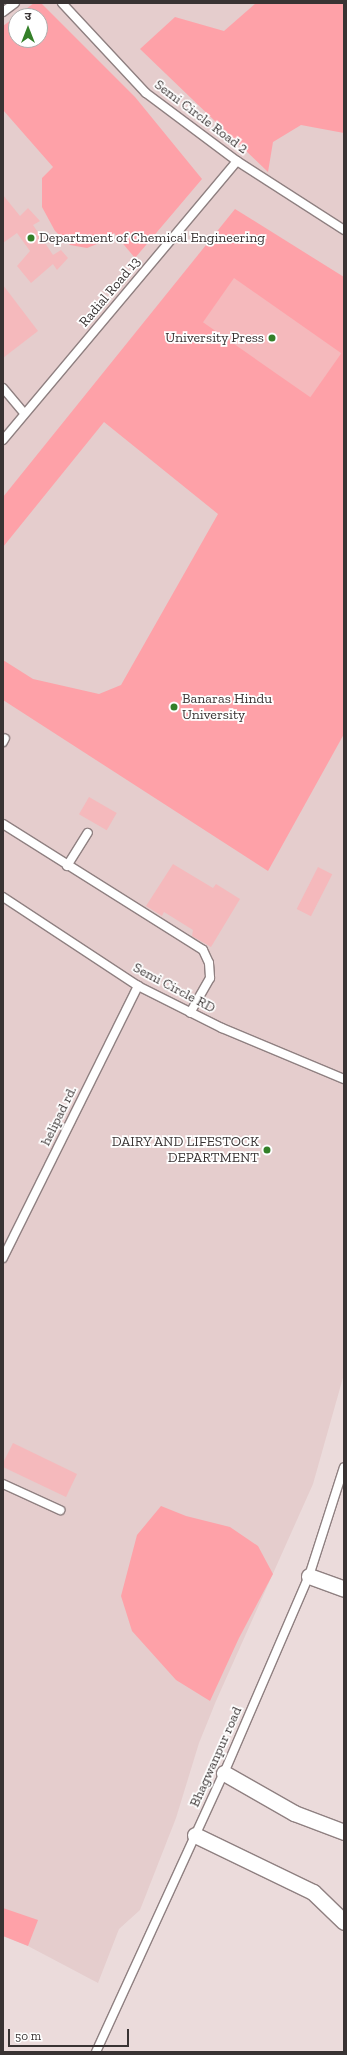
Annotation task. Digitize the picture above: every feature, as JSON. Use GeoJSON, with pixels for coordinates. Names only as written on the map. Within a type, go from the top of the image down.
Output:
{"type":"FeatureCollection","features":[{"type":"Feature","properties":{"kind":"street"},"geometry":{"type":"LineString","coordinates":[[309,1576],[344,1589]]}},
{"type":"Feature","properties":{"kind":"street"},"geometry":{"type":"LineString","coordinates":[[224,1773],[294,1813],[344,1832]]}},
{"type":"Feature","properties":{"kind":"street"},"geometry":{"type":"LineString","coordinates":[[195,1835],[312,1892],[344,1922]]}},
{"type":"Feature","properties":{"kind":"lane"},"geometry":{"type":"LineString","coordinates":[[3,12],[15,3]]}},
{"type":"Feature","properties":{"kind":"lane","name":"Semi Circle Road 2"},"geometry":{"type":"LineString","coordinates":[[62,3],[146,93],[237,161],[344,230]]}},
{"type":"Feature","properties":{"kind":"lane","name":"Radial Road 13"},"geometry":{"type":"LineString","coordinates":[[3,440],[24,413],[237,161]]}},
{"type":"Feature","properties":{"kind":"lane"},"geometry":{"type":"LineString","coordinates":[[3,388],[24,413]]}},
{"type":"Feature","properties":{"kind":"lane"},"geometry":{"type":"LineString","coordinates":[[3,824],[66,866],[203,950],[209,963],[210,978],[190,1013]]}},
{"type":"Feature","properties":{"kind":"lane"},"geometry":{"type":"LineString","coordinates":[[66,866],[88,833]]}},
{"type":"Feature","properties":{"kind":"lane","name":"Semi Circle RD"},"geometry":{"type":"LineString","coordinates":[[3,897],[138,986],[190,1013],[344,1079]]}},
{"type":"Feature","properties":{"kind":"lane","name":"helipad rd."},"geometry":{"type":"LineString","coordinates":[[3,1258],[138,986]]}},
{"type":"Feature","properties":{"kind":"lane","name":"Bhagwanpur road"},"geometry":{"type":"LineString","coordinates":[[96,2052],[224,1773],[309,1576],[344,1466]]}},
{"type":"Feature","properties":{"kind":"lane"},"geometry":{"type":"LineString","coordinates":[[3,1484],[60,1510]]}},
{"type":"Feature","properties":{"kind":"shaded area","name":"Banaras Hindu University"},"geometry":{"type":"Polygon","coordinates":[[[3,3],[344,3],[344,1374],[313,1484],[216,1701],[199,1743],[176,1818],[140,1910],[119,1929],[98,1983],[28,1946],[3,1936],[3,3]]]}},
{"type":"Feature","properties":{"kind":"shaded area"},"geometry":{"type":"Polygon","coordinates":[[[34,3],[41,3],[46,8],[27,8],[34,3]]]}},
{"type":"Feature","properties":{"kind":"shaded area"},"geometry":{"type":"Polygon","coordinates":[[[256,3],[344,3],[344,133],[301,125],[273,142],[268,172],[140,49],[175,17],[224,31],[256,3]]]}},
{"type":"Feature","properties":{"kind":"shaded area"},"geometry":{"type":"Polygon","coordinates":[[[48,10],[135,97],[202,179],[135,258],[114,233],[102,242],[87,248],[70,245],[55,231],[42,207],[42,178],[53,167],[3,110],[3,26],[8,22],[8,48],[48,48],[48,10]]]}},
{"type":"Feature","properties":{"kind":"shaded area"},"geometry":{"type":"Polygon","coordinates":[[[235,209],[344,277],[344,734],[268,871],[3,700],[3,660],[33,679],[99,694],[121,685],[218,514],[104,422],[3,547],[3,497],[235,209]]]}},
{"type":"Feature","properties":{"kind":"shaded area"},"geometry":{"type":"Polygon","coordinates":[[[161,1506],[186,1516],[230,1527],[258,1546],[273,1574],[239,1638],[210,1701],[176,1680],[132,1631],[121,1596],[137,1535],[161,1506]]]}},
{"type":"Feature","properties":{"kind":"shaded area"},"geometry":{"type":"Polygon","coordinates":[[[3,1908],[38,1920],[28,1946],[3,1936],[3,1908]]]}},
{"type":"Feature","properties":{"kind":"building","name":"Department of Chemical Engineering"},"geometry":{"type":"Polygon","coordinates":[[[3,195],[20,216],[28,208],[40,221],[33,225],[53,255],[61,250],[68,258],[57,270],[53,264],[31,283],[17,266],[30,251],[17,233],[3,243],[3,195]]]}},
{"type":"Feature","properties":{"kind":"building","name":"University Press"},"geometry":{"type":"Polygon","coordinates":[[[234,278],[341,353],[310,397],[203,322],[234,278]]]}},
{"type":"Feature","properties":{"kind":"building"},"geometry":{"type":"Polygon","coordinates":[[[3,285],[38,331],[3,358],[3,285]]]}},
{"type":"Feature","properties":{"kind":"building"},"geometry":{"type":"Polygon","coordinates":[[[89,797],[117,813],[107,830],[79,814],[89,797]]]}},
{"type":"Feature","properties":{"kind":"building"},"geometry":{"type":"Polygon","coordinates":[[[173,864],[213,888],[216,884],[240,899],[211,947],[192,936],[193,930],[164,912],[162,916],[146,906],[173,864]]]}},
{"type":"Feature","properties":{"kind":"building"},"geometry":{"type":"Polygon","coordinates":[[[318,867],[332,874],[311,916],[297,909],[318,867]]]}},
{"type":"Feature","properties":{"kind":"building"},"geometry":{"type":"Polygon","coordinates":[[[13,1443],[77,1474],[66,1497],[3,1467],[3,1463],[13,1443]]]}},
{"type":"Feature","properties":{"kind":"place","name":"Department of Chemical Engineering"},"geometry":{"type":"Point","coordinates":[31,238]}},
{"type":"Feature","properties":{"kind":"place","name":"University Press"},"geometry":{"type":"Point","coordinates":[272,338]}},
{"type":"Feature","properties":{"kind":"place","name":"Banaras Hindu University"},"geometry":{"type":"Point","coordinates":[174,707]}},
{"type":"Feature","properties":{"kind":"place","name":"DAIRY AND LIFESTOCK DEPARTMENT"},"geometry":{"type":"Point","coordinates":[267,1150]}}]}
